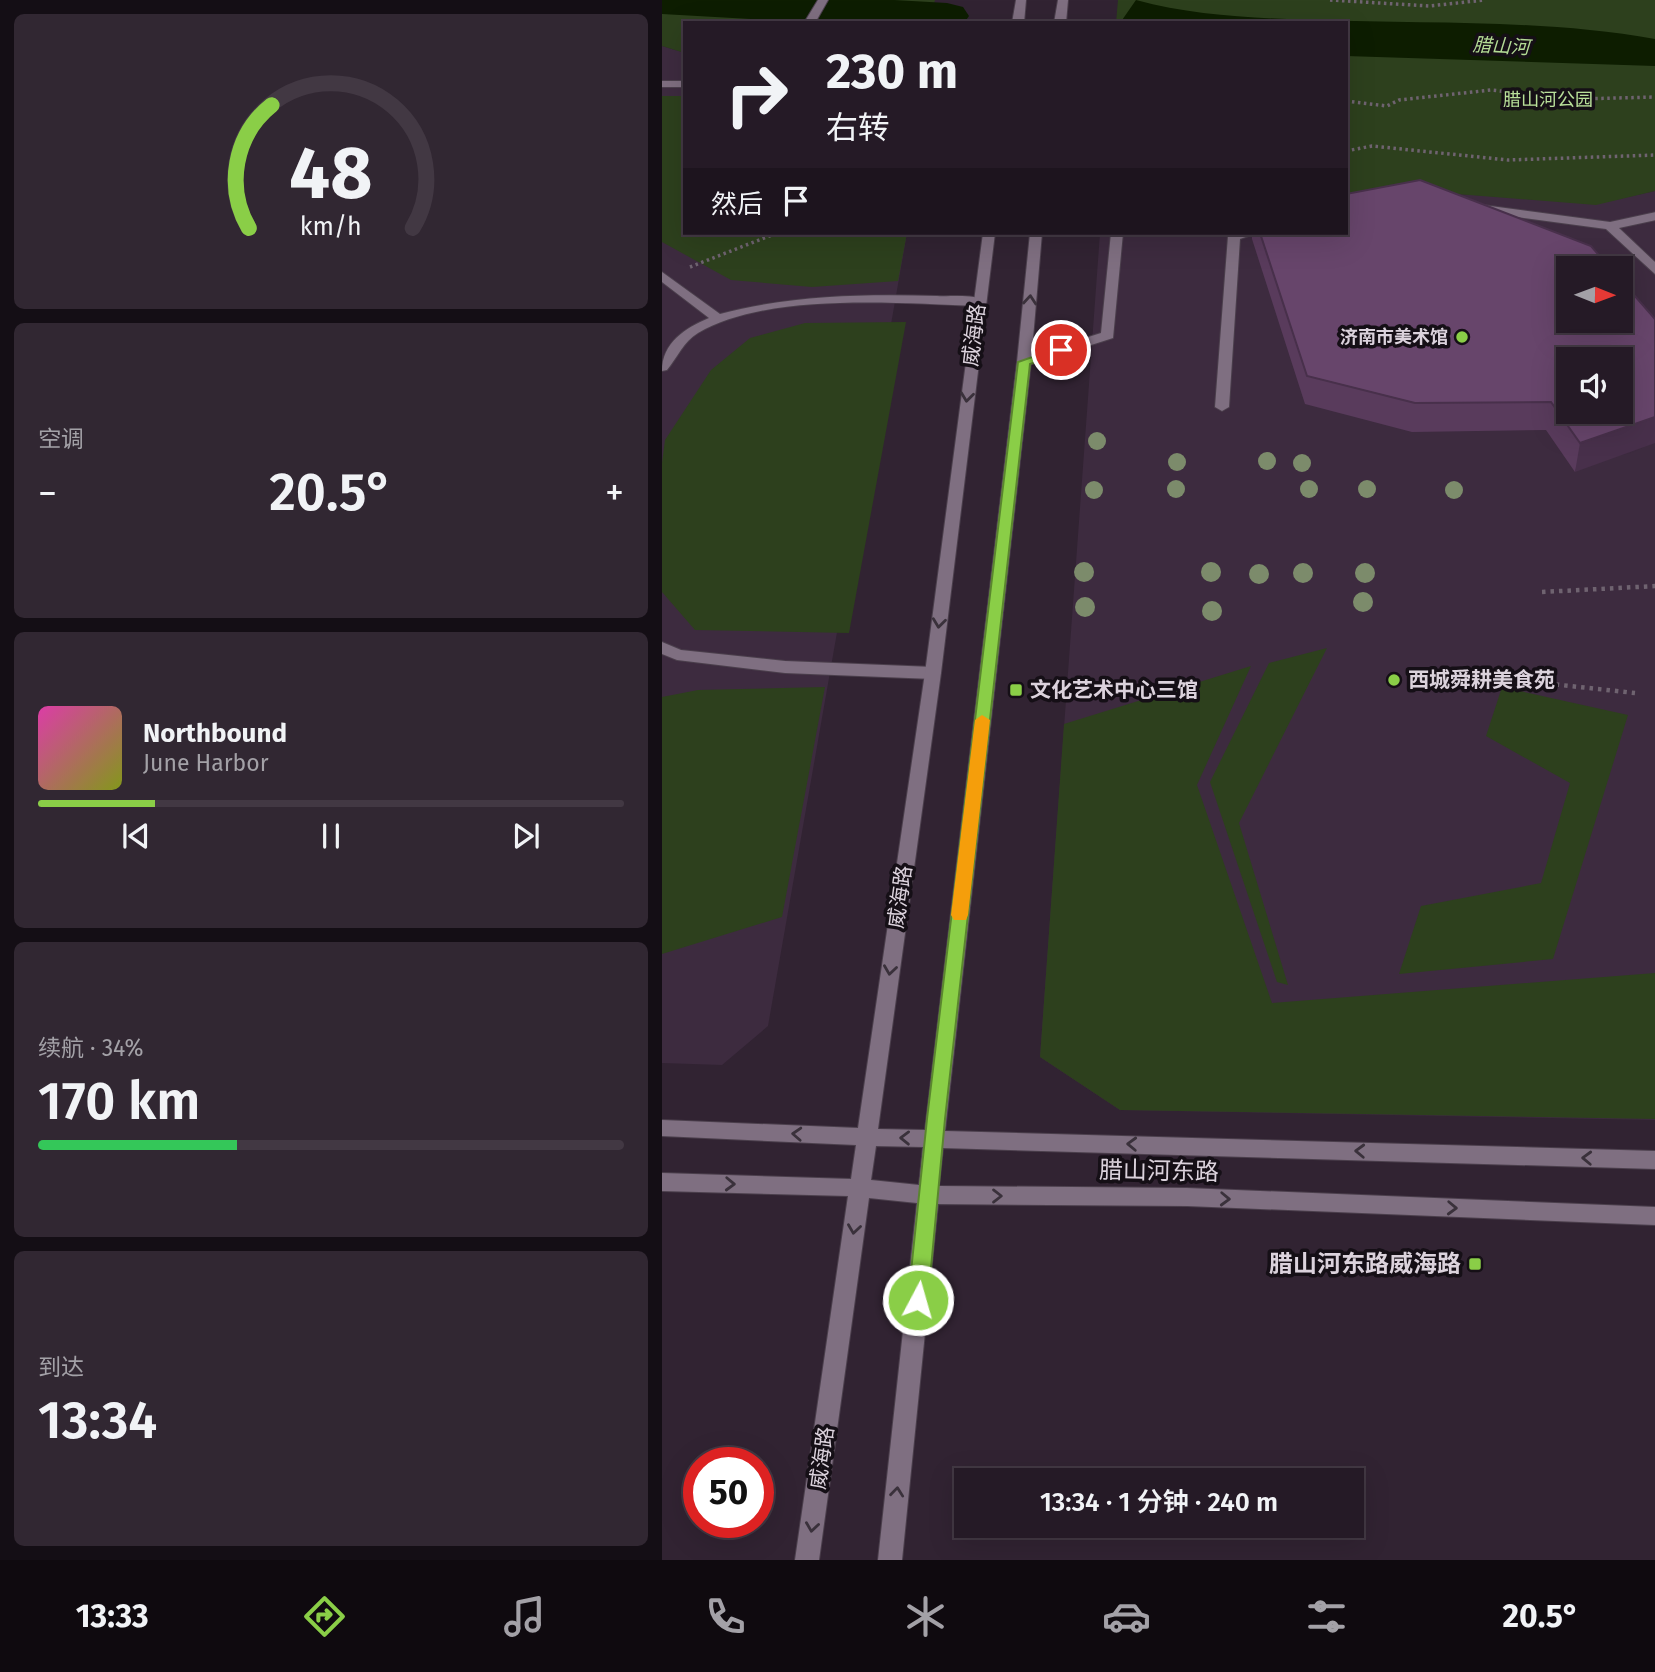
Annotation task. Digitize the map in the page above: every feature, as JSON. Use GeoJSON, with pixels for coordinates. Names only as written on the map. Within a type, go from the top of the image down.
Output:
{"type":"FeatureCollection","features":[{"type":"Feature","properties":{"kind":"main road"},"geometry":{"type":"LineString","coordinates":[[810,21],[823,0]]}},
{"type":"Feature","properties":{"kind":"main road"},"geometry":{"type":"LineString","coordinates":[[1018,21],[1021,0]]}},
{"type":"Feature","properties":{"kind":"main road"},"geometry":{"type":"LineString","coordinates":[[1060,21],[1063,0]]}},
{"type":"Feature","properties":{"kind":"main road"},"geometry":{"type":"LineString","coordinates":[[662,84],[683,85]]}},
{"type":"Feature","properties":{"kind":"main road"},"geometry":{"type":"LineString","coordinates":[[1472,208],[1610,226],[1655,216]]}},
{"type":"Feature","properties":{"kind":"main road"},"geometry":{"type":"LineString","coordinates":[[1610,226],[1655,271]]}},
{"type":"Feature","properties":{"kind":"main road","name":"威海路"},"geometry":{"type":"LineString","coordinates":[[807,1560],[933,673],[978,302],[989,235]]}},
{"type":"Feature","properties":{"kind":"main road"},"geometry":{"type":"LineString","coordinates":[[890,1560],[934,1138],[1024,362],[1035,235]]}},
{"type":"Feature","properties":{"kind":"main road"},"geometry":{"type":"LineString","coordinates":[[1024,362],[1108,335],[1117,235]]}},
{"type":"Feature","properties":{"kind":"main road"},"geometry":{"type":"LineString","coordinates":[[1222,407],[1234,236],[1240,235]]}},
{"type":"Feature","properties":{"kind":"main road"},"geometry":{"type":"LineString","coordinates":[[663,276],[720,320]]}},
{"type":"Feature","properties":{"kind":"main road"},"geometry":{"type":"LineString","coordinates":[[662,367],[691,331],[747,310],[823,301],[978,302]]}},
{"type":"Feature","properties":{"kind":"main road"},"geometry":{"type":"LineString","coordinates":[[662,646],[677,655],[785,667],[933,673]]}},
{"type":"Feature","properties":{"kind":"main road","name":"腊山河东路"},"geometry":{"type":"LineString","coordinates":[[662,1128],[866,1137],[1655,1160]]}},
{"type":"Feature","properties":{"kind":"main road","name":"腊山河东路"},"geometry":{"type":"LineString","coordinates":[[662,1182],[860,1188],[929,1195],[1187,1197],[1655,1216]]}},
{"type":"Feature","properties":{"kind":"path"},"geometry":{"type":"LineString","coordinates":[[1329,0],[1429,6],[1485,0]]}},
{"type":"Feature","properties":{"kind":"path"},"geometry":{"type":"LineString","coordinates":[[1348,101],[1387,106],[1399,100],[1491,90],[1577,99],[1655,97]]}},
{"type":"Feature","properties":{"kind":"path"},"geometry":{"type":"LineString","coordinates":[[1348,151],[1372,146],[1508,160],[1655,155]]}},
{"type":"Feature","properties":{"kind":"path"},"geometry":{"type":"LineString","coordinates":[[663,276],[772,235]]}},
{"type":"Feature","properties":{"kind":"path"},"geometry":{"type":"LineString","coordinates":[[1542,592],[1655,586]]}},
{"type":"Feature","properties":{"kind":"path"},"geometry":{"type":"LineString","coordinates":[[1505,679],[1635,693]]}},
{"type":"Feature","properties":{"kind":"shaded area"},"geometry":{"type":"Polygon","coordinates":[[[662,46],[683,52],[683,235],[907,235],[768,1026],[722,1065],[662,1063],[662,46]]]}},
{"type":"Feature","properties":{"kind":"shaded area"},"geometry":{"type":"Polygon","coordinates":[[[1406,190],[1596,204],[1655,191],[1655,1120],[1120,1110],[1040,1057],[1100,235],[1348,235],[1348,232],[1406,190]]]}},
{"type":"Feature","properties":{"kind":"green space"},"geometry":{"type":"Polygon","coordinates":[[[662,0],[935,0],[929,21],[683,21],[683,52],[662,46],[662,0]]]}},
{"type":"Feature","properties":{"kind":"green space","name":"腊山河公园"},"geometry":{"type":"Polygon","coordinates":[[[1118,0],[1655,0],[1655,191],[1596,205],[1406,190],[1348,203],[1348,21],[1116,21],[1118,0]]]}},
{"type":"Feature","properties":{"kind":"green space"},"geometry":{"type":"Polygon","coordinates":[[[662,96],[683,96],[683,235],[907,235],[898,281],[812,287],[731,280],[662,242],[662,96]]]}},
{"type":"Feature","properties":{"kind":"green space"},"geometry":{"type":"Polygon","coordinates":[[[906,322],[849,633],[695,630],[662,592],[662,463],[665,440],[711,370],[750,338],[805,323],[906,322]]]}},
{"type":"Feature","properties":{"kind":"green space"},"geometry":{"type":"Polygon","coordinates":[[[1327,648],[1239,823],[1288,985],[1277,982],[1210,782],[1269,663],[1327,648]]]}},
{"type":"Feature","properties":{"kind":"green space"},"geometry":{"type":"Polygon","coordinates":[[[1251,666],[1197,785],[1272,1003],[1655,973],[1655,1119],[1120,1110],[1040,1057],[1064,724],[1251,666]]]}},
{"type":"Feature","properties":{"kind":"green space"},"geometry":{"type":"Polygon","coordinates":[[[825,687],[782,917],[662,954],[662,697],[698,690],[825,687]]]}},
{"type":"Feature","properties":{"kind":"green space"},"geometry":{"type":"Polygon","coordinates":[[[1502,687],[1628,715],[1553,959],[1399,974],[1421,906],[1541,883],[1570,783],[1486,736],[1502,687]]]}},
{"type":"Feature","properties":{"kind":"water","name":"腊山河"},"geometry":{"type":"Polygon","coordinates":[[[1136,0],[1180,10],[1247,17],[1486,23],[1571,28],[1655,39],[1655,66],[1348,56],[1348,21],[1121,21],[1136,0]]]}},
{"type":"Feature","properties":{"kind":"building","name":"济南市美术馆"},"geometry":{"type":"Polygon","coordinates":[[[1420,180],[1591,246],[1600,256],[1556,256],[1556,333],[1633,333],[1633,294],[1655,319],[1655,417],[1580,443],[1567,424],[1633,424],[1633,347],[1556,347],[1556,409],[1551,402],[1415,403],[1307,376],[1261,235],[1348,235],[1348,194],[1420,180]]]}},
{"type":"Feature","properties":{"kind":"waterway","name":"腊山河"},"geometry":{"type":"LineString","coordinates":[[662,1],[947,16]]}},
{"type":"Feature","properties":{"kind":"slow traffic"},"geometry":{"type":"LineString","coordinates":[[960,915],[982,720]]}},
{"type":"Feature","properties":{"kind":"place","name":"济南市美术馆"},"geometry":{"type":"Point","coordinates":[1462,337]}},
{"type":"Feature","properties":{"kind":"place","name":"西城舜耕美食苑"},"geometry":{"type":"Point","coordinates":[1394,680]}},
{"type":"Feature","properties":{"kind":"place","name":"文化艺术中心三馆"},"geometry":{"type":"Point","coordinates":[1016,690]}},
{"type":"Feature","properties":{"kind":"place","name":"腊山河东路威海路"},"geometry":{"type":"Point","coordinates":[1475,1264]}},
{"type":"Feature","properties":{"kind":"route"},"geometry":{"type":"LineString","coordinates":[[918,1300],[936,1119],[1024,362],[1061,350]]}}]}
